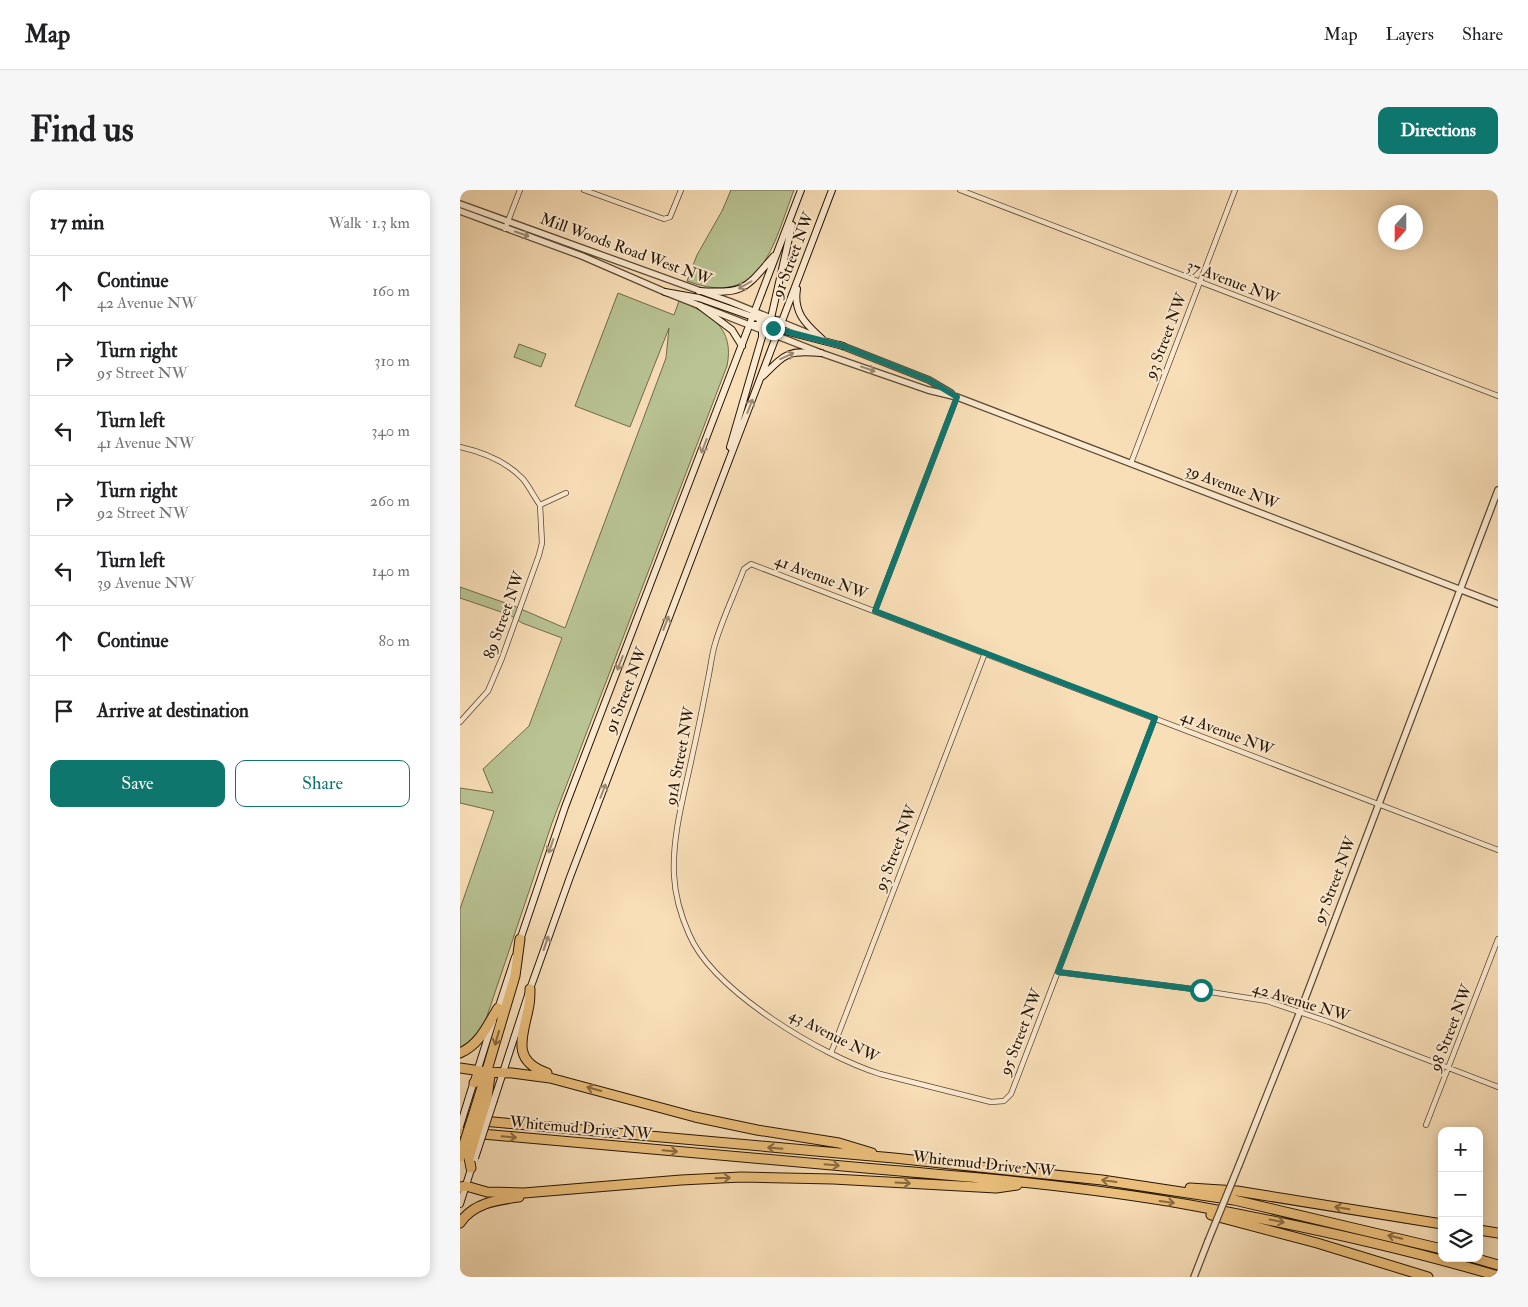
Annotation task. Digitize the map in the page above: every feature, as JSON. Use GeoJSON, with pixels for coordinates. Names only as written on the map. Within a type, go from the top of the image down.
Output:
{"type":"FeatureCollection","features":[{"type":"Feature","properties":{"kind":"highway"},"geometry":{"type":"LineString","coordinates":[[471,1168],[466,1158],[487,1098],[487,1072],[515,976],[520,939]]}},
{"type":"Feature","properties":{"kind":"highway"},"geometry":{"type":"LineString","coordinates":[[530,990],[529,1005],[522,1036],[522,1047],[525,1057],[536,1069],[571,1083]]}},
{"type":"Feature","properties":{"kind":"highway"},"geometry":{"type":"LineString","coordinates":[[460,1053],[470,1048],[479,1040],[498,1008]]}},
{"type":"Feature","properties":{"kind":"highway"},"geometry":{"type":"LineString","coordinates":[[460,1068],[536,1076],[571,1083],[695,1117],[757,1130],[840,1143],[894,1158]]}},
{"type":"Feature","properties":{"kind":"highway"},"geometry":{"type":"LineString","coordinates":[[474,1083],[478,1077],[487,1072]]}},
{"type":"Feature","properties":{"kind":"highway","name":"Whitemud Drive NW"},"geometry":{"type":"LineString","coordinates":[[460,1120],[1059,1174],[1158,1188],[1268,1208],[1438,1248]]}},
{"type":"Feature","properties":{"kind":"highway","name":"Whitemud Drive NW"},"geometry":{"type":"LineString","coordinates":[[460,1132],[1032,1184],[1188,1205],[1270,1220],[1366,1241],[1498,1276]]}},
{"type":"Feature","properties":{"kind":"highway"},"geometry":{"type":"LineString","coordinates":[[462,1185],[487,1192],[510,1193],[741,1177],[833,1179],[996,1188],[1032,1184]]}},
{"type":"Feature","properties":{"kind":"highway"},"geometry":{"type":"LineString","coordinates":[[460,1223],[465,1216],[484,1204],[508,1199],[604,1187]]}},
{"type":"Feature","properties":{"kind":"highway"},"geometry":{"type":"LineString","coordinates":[[1158,1188],[1220,1189],[1438,1223]]}},
{"type":"Feature","properties":{"kind":"highway"},"geometry":{"type":"LineString","coordinates":[[1188,1205],[1212,1215],[1318,1243],[1428,1277]]}},
{"type":"Feature","properties":{"kind":"highway"},"geometry":{"type":"LineString","coordinates":[[1483,1231],[1498,1233]]}},
{"type":"Feature","properties":{"kind":"highway"},"geometry":{"type":"LineString","coordinates":[[1483,1261],[1498,1265]]}},
{"type":"Feature","properties":{"kind":"main road","name":"91 Street NW"},"geometry":{"type":"LineString","coordinates":[[460,1126],[565,807],[750,325],[758,321],[778,252],[801,190]]}},
{"type":"Feature","properties":{"kind":"main road"},"geometry":{"type":"LineString","coordinates":[[776,331],[771,319],[801,190]]}},
{"type":"Feature","properties":{"kind":"main road","name":"91 Street NW"},"geometry":{"type":"LineString","coordinates":[[466,1158],[487,1098],[502,1072],[570,877],[760,379],[776,331],[782,321],[832,190]]}},
{"type":"Feature","properties":{"kind":"main road"},"geometry":{"type":"LineString","coordinates":[[699,291],[723,293],[744,287],[757,277],[778,252]]}},
{"type":"Feature","properties":{"kind":"main road"},"geometry":{"type":"LineString","coordinates":[[798,279],[796,295],[798,311],[805,322],[822,339]]}},
{"type":"Feature","properties":{"kind":"main road"},"geometry":{"type":"LineString","coordinates":[[665,292],[699,298],[758,321],[776,331],[843,346]]}},
{"type":"Feature","properties":{"kind":"main road"},"geometry":{"type":"LineString","coordinates":[[700,306],[727,326],[736,335],[742,346]]}},
{"type":"Feature","properties":{"kind":"main road"},"geometry":{"type":"LineString","coordinates":[[750,325],[758,321],[771,319],[782,321]]}},
{"type":"Feature","properties":{"kind":"main road"},"geometry":{"type":"LineString","coordinates":[[718,487],[762,337],[758,321]]}},
{"type":"Feature","properties":{"kind":"main road"},"geometry":{"type":"LineString","coordinates":[[760,379],[779,360],[788,354],[803,352],[822,353]]}},
{"type":"Feature","properties":{"kind":"main road"},"geometry":{"type":"LineString","coordinates":[[460,1204],[462,1185],[471,1168]]}},
{"type":"Feature","properties":{"kind":"street"},"geometry":{"type":"LineString","coordinates":[[505,228],[520,190]]}},
{"type":"Feature","properties":{"kind":"street"},"geometry":{"type":"LineString","coordinates":[[584,190],[660,219],[666,219],[672,214],[681,190]]}},
{"type":"Feature","properties":{"kind":"street","name":"37 Avenue NW"},"geometry":{"type":"LineString","coordinates":[[960,190],[1498,396]]}},
{"type":"Feature","properties":{"kind":"street","name":"93 Street NW"},"geometry":{"type":"LineString","coordinates":[[1131,463],[1235,190]]}},
{"type":"Feature","properties":{"kind":"street","name":"Mill Woods Road West NW"},"geometry":{"type":"LineString","coordinates":[[460,204],[699,291],[758,321]]}},
{"type":"Feature","properties":{"kind":"street","name":"Mill Woods Road West NW"},"geometry":{"type":"LineString","coordinates":[[460,211],[582,256],[665,292],[750,325]]}},
{"type":"Feature","properties":{"kind":"street","name":"39 Avenue NW"},"geometry":{"type":"LineString","coordinates":[[782,321],[822,339],[929,380],[957,397]]}},
{"type":"Feature","properties":{"kind":"street","name":"39 Avenue NW"},"geometry":{"type":"LineString","coordinates":[[776,331],[822,353],[928,390],[957,397],[1498,604]]}},
{"type":"Feature","properties":{"kind":"street"},"geometry":{"type":"LineString","coordinates":[[875,611],[957,397]]}},
{"type":"Feature","properties":{"kind":"street"},"geometry":{"type":"LineString","coordinates":[[460,447],[476,450],[504,464],[523,479],[540,505],[566,493]]}},
{"type":"Feature","properties":{"kind":"street","name":"97 Street NW"},"geometry":{"type":"LineString","coordinates":[[1194,1277],[1300,1012],[1498,490]]}},
{"type":"Feature","properties":{"kind":"street","name":"89 Street NW"},"geometry":{"type":"LineString","coordinates":[[460,722],[488,691],[502,658],[542,543],[540,505]]}},
{"type":"Feature","properties":{"kind":"street","name":"41 Avenue NW"},"geometry":{"type":"LineString","coordinates":[[751,564],[1498,850]]}},
{"type":"Feature","properties":{"kind":"street","name":"91A Street NW"},"geometry":{"type":"LineString","coordinates":[[703,957],[689,935],[679,904],[674,876],[676,841],[715,645],[744,569],[751,564]]}},
{"type":"Feature","properties":{"kind":"street","name":"93 Street NW"},"geometry":{"type":"LineString","coordinates":[[831,1052],[985,654]]}},
{"type":"Feature","properties":{"kind":"street","name":"95 Street NW"},"geometry":{"type":"LineString","coordinates":[[1004,1101],[1011,1094],[1155,718]]}},
{"type":"Feature","properties":{"kind":"street","name":"98 Street NW"},"geometry":{"type":"LineString","coordinates":[[1426,1125],[1498,939]]}},
{"type":"Feature","properties":{"kind":"street","name":"43 Avenue NW"},"geometry":{"type":"LineString","coordinates":[[703,957],[723,980],[758,1009],[792,1032],[831,1052],[880,1074],[991,1102],[1004,1101]]}},
{"type":"Feature","properties":{"kind":"street","name":"42 Avenue NW"},"geometry":{"type":"LineString","coordinates":[[1058,972],[1275,1003],[1498,1087]]}},
{"type":"Feature","properties":{"kind":"green space"},"geometry":{"type":"Polygon","coordinates":[[[731,190],[794,190],[771,250],[761,267],[748,279],[732,286],[712,287],[687,281],[697,255],[722,211],[731,190]]]}},
{"type":"Feature","properties":{"kind":"green space"},"geometry":{"type":"Polygon","coordinates":[[[618,293],[674,315],[679,301],[710,317],[724,332],[729,353],[727,366],[552,823],[484,1025],[481,1032],[460,1050],[460,909],[494,811],[460,803],[460,788],[493,793],[483,769],[529,726],[562,638],[522,623],[510,615],[460,598],[460,587],[514,606],[565,628],[666,358],[669,328],[630,427],[575,406],[618,293]]]}},
{"type":"Feature","properties":{"kind":"green space"},"geometry":{"type":"Polygon","coordinates":[[[519,344],[546,354],[541,367],[514,357],[519,344]]]}},
{"type":"Feature","properties":{"kind":"route"},"geometry":{"type":"LineString","coordinates":[[773,328],[843,346],[929,380],[957,397],[875,611],[1155,718],[1058,972],[1201,990]]}}]}
